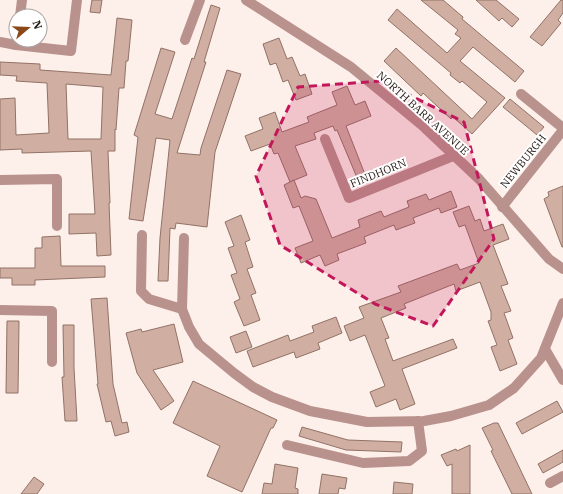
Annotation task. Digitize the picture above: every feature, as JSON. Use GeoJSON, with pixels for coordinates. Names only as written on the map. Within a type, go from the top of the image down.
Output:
{"type":"FeatureCollection","features":[{"type":"Feature","properties":{"kind":"street"},"geometry":{"type":"LineString","coordinates":[[48,48],[71,51],[77,0]]}},
{"type":"Feature","properties":{"kind":"street"},"geometry":{"type":"LineString","coordinates":[[185,40],[200,0]]}},
{"type":"Feature","properties":{"kind":"street","name":"NORTH BARR AVENUE"},"geometry":{"type":"LineString","coordinates":[[246,0],[351,67],[418,122],[479,179],[549,259],[563,269]]}},
{"type":"Feature","properties":{"kind":"street","name":"NEWBURGH"},"geometry":{"type":"LineString","coordinates":[[502,206],[563,129],[521,94]]}},
{"type":"Feature","properties":{"kind":"street","name":"FINDHORN"},"geometry":{"type":"LineString","coordinates":[[325,139],[349,198],[453,156]]}},
{"type":"Feature","properties":{"kind":"street"},"geometry":{"type":"LineString","coordinates":[[0,180],[57,179],[57,226]]}},
{"type":"Feature","properties":{"kind":"street"},"geometry":{"type":"LineString","coordinates":[[142,235],[141,291],[149,299],[182,309]]}},
{"type":"Feature","properties":{"kind":"street"},"geometry":{"type":"LineString","coordinates":[[184,238],[182,309],[189,327],[199,344],[253,387],[272,397],[310,412],[367,422],[418,421],[451,416],[488,405],[514,388],[541,358],[563,303]]}},
{"type":"Feature","properties":{"kind":"street"},"geometry":{"type":"LineString","coordinates":[[0,310],[52,311],[52,362]]}},
{"type":"Feature","properties":{"kind":"street"},"geometry":{"type":"LineString","coordinates":[[545,348],[563,380]]}},
{"type":"Feature","properties":{"kind":"street"},"geometry":{"type":"LineString","coordinates":[[287,445],[363,463],[409,461],[422,451],[418,421]]}},
{"type":"Feature","properties":{"kind":"street"},"geometry":{"type":"LineString","coordinates":[[550,482],[563,476]]}},
{"type":"Feature","properties":{"kind":"highlighted area"},"geometry":{"type":"Polygon","coordinates":[[[381,81],[464,122],[494,239],[433,326],[375,304],[280,245],[256,176],[298,87],[381,81]]]}},
{"type":"Feature","properties":{"kind":"building"},"geometry":{"type":"Polygon","coordinates":[[[92,0],[102,0],[100,13],[90,12],[92,0]]]}},
{"type":"Feature","properties":{"kind":"building"},"geometry":{"type":"Polygon","coordinates":[[[421,0],[443,0],[463,17],[462,19],[524,71],[515,82],[473,47],[460,61],[505,98],[472,134],[453,117],[451,119],[423,93],[421,96],[384,61],[396,48],[472,119],[487,102],[462,81],[460,83],[450,75],[451,73],[388,20],[397,9],[447,53],[461,38],[455,34],[458,30],[421,0]]]}},
{"type":"Feature","properties":{"kind":"building"},"geometry":{"type":"Polygon","coordinates":[[[476,0],[496,0],[519,19],[512,27],[502,18],[499,21],[476,0]]]}},
{"type":"Feature","properties":{"kind":"building"},"geometry":{"type":"Polygon","coordinates":[[[561,0],[563,0],[563,13],[558,20],[561,23],[542,46],[530,37],[561,0]]]}},
{"type":"Feature","properties":{"kind":"building"},"geometry":{"type":"Polygon","coordinates":[[[211,5],[220,8],[204,62],[206,62],[177,153],[200,155],[227,70],[241,74],[215,152],[207,227],[176,223],[175,229],[170,228],[168,281],[158,281],[160,238],[170,140],[156,138],[143,221],[129,219],[138,137],[134,135],[161,48],[175,52],[155,114],[172,119],[192,58],[194,59],[211,5]]]}},
{"type":"Feature","properties":{"kind":"building"},"geometry":{"type":"Polygon","coordinates":[[[117,18],[132,20],[124,88],[119,88],[116,130],[115,129],[115,151],[108,151],[111,255],[97,256],[96,233],[69,234],[69,214],[95,214],[91,151],[22,153],[22,149],[0,150],[0,99],[15,98],[16,135],[49,133],[47,83],[16,81],[17,76],[0,75],[0,62],[40,64],[40,70],[111,75],[117,18]],[[66,84],[68,139],[101,139],[103,87],[66,84]]]}},
{"type":"Feature","properties":{"kind":"building"},"geometry":{"type":"Polygon","coordinates":[[[279,38],[287,59],[292,57],[300,76],[305,74],[312,94],[296,100],[288,80],[283,82],[276,63],[270,65],[263,44],[279,38]]]}},
{"type":"Feature","properties":{"kind":"building"},"geometry":{"type":"Polygon","coordinates":[[[347,86],[355,105],[365,101],[371,116],[346,126],[366,177],[358,180],[337,130],[335,131],[333,126],[314,133],[316,139],[295,146],[307,175],[290,182],[278,153],[274,154],[270,144],[251,151],[245,136],[263,129],[259,118],[275,112],[282,132],[309,122],[307,117],[337,105],[332,92],[347,86]]]}},
{"type":"Feature","properties":{"kind":"building"},"geometry":{"type":"Polygon","coordinates":[[[510,99],[544,127],[537,135],[503,107],[510,99]]]}},
{"type":"Feature","properties":{"kind":"building"},"geometry":{"type":"Polygon","coordinates":[[[294,180],[301,198],[305,196],[316,199],[332,238],[360,227],[358,220],[381,211],[384,217],[409,207],[407,201],[426,194],[429,200],[451,191],[457,207],[441,213],[439,208],[413,218],[415,223],[396,230],[394,225],[364,237],[366,243],[337,254],[339,260],[325,266],[320,255],[301,263],[295,248],[313,241],[299,206],[293,208],[284,185],[294,180]]]}},
{"type":"Feature","properties":{"kind":"building"},"geometry":{"type":"Polygon","coordinates":[[[563,186],[562,247],[544,199],[549,196],[548,192],[563,186]]]}},
{"type":"Feature","properties":{"kind":"building"},"geometry":{"type":"Polygon","coordinates":[[[469,206],[475,221],[480,219],[484,231],[503,224],[509,239],[493,245],[508,284],[501,286],[511,311],[504,313],[513,338],[508,340],[517,364],[500,371],[491,347],[497,345],[488,321],[491,320],[491,312],[480,282],[456,291],[454,284],[404,304],[406,308],[381,318],[389,338],[385,339],[393,361],[453,339],[457,348],[402,369],[415,404],[400,410],[396,399],[376,407],[370,392],[385,386],[365,335],[350,341],[344,326],[364,318],[359,307],[401,292],[398,286],[457,264],[460,270],[479,263],[465,225],[459,227],[453,212],[469,206]]]}},
{"type":"Feature","properties":{"kind":"building"},"geometry":{"type":"Polygon","coordinates":[[[241,215],[250,240],[245,242],[253,267],[247,269],[256,293],[251,295],[260,320],[244,326],[234,302],[240,299],[231,275],[237,273],[228,248],[234,246],[225,222],[241,215]]]}},
{"type":"Feature","properties":{"kind":"building"},"geometry":{"type":"Polygon","coordinates":[[[60,236],[61,266],[105,266],[105,277],[35,280],[35,285],[12,285],[12,278],[0,278],[0,268],[35,268],[35,248],[42,248],[42,237],[60,236]]]}},
{"type":"Feature","properties":{"kind":"building"},"geometry":{"type":"Polygon","coordinates":[[[107,298],[113,384],[122,423],[127,422],[129,432],[115,436],[111,421],[106,422],[97,384],[91,299],[107,298]]]}},
{"type":"Feature","properties":{"kind":"building"},"geometry":{"type":"Polygon","coordinates":[[[336,317],[342,333],[318,343],[320,349],[296,358],[294,352],[253,367],[247,351],[288,335],[290,341],[314,332],[312,326],[336,317]]]}},
{"type":"Feature","properties":{"kind":"building"},"geometry":{"type":"Polygon","coordinates":[[[7,321],[19,321],[18,393],[6,393],[7,321]]]}},
{"type":"Feature","properties":{"kind":"building"},"geometry":{"type":"Polygon","coordinates":[[[174,324],[183,362],[153,370],[174,401],[161,410],[137,373],[126,333],[141,329],[142,332],[174,324]]]}},
{"type":"Feature","properties":{"kind":"building"},"geometry":{"type":"Polygon","coordinates":[[[63,325],[74,325],[74,368],[77,421],[65,421],[62,377],[64,377],[63,325]]]}},
{"type":"Feature","properties":{"kind":"building"},"geometry":{"type":"Polygon","coordinates":[[[246,331],[252,347],[236,353],[230,337],[246,331]]]}},
{"type":"Feature","properties":{"kind":"building"},"geometry":{"type":"Polygon","coordinates":[[[193,381],[277,420],[273,428],[271,428],[242,492],[207,476],[220,446],[173,423],[193,381]]]}},
{"type":"Feature","properties":{"kind":"building"},"geometry":{"type":"Polygon","coordinates":[[[557,401],[563,412],[522,434],[516,423],[557,401]]]}},
{"type":"Feature","properties":{"kind":"building"},"geometry":{"type":"Polygon","coordinates":[[[498,423],[532,494],[512,494],[491,451],[493,450],[482,428],[498,423]]]}},
{"type":"Feature","properties":{"kind":"building"},"geometry":{"type":"Polygon","coordinates":[[[302,427],[348,440],[402,442],[401,452],[346,450],[299,436],[302,427]]]}},
{"type":"Feature","properties":{"kind":"building"},"geometry":{"type":"Polygon","coordinates":[[[470,445],[470,494],[452,494],[452,464],[447,466],[441,455],[456,449],[457,451],[470,445]]]}},
{"type":"Feature","properties":{"kind":"building"},"geometry":{"type":"Polygon","coordinates":[[[563,450],[563,462],[543,473],[538,464],[563,450]]]}},
{"type":"Feature","properties":{"kind":"building"},"geometry":{"type":"Polygon","coordinates":[[[275,464],[298,468],[295,488],[298,489],[298,494],[262,494],[264,483],[272,484],[275,464]]]}},
{"type":"Feature","properties":{"kind":"building"},"geometry":{"type":"Polygon","coordinates":[[[322,474],[347,478],[345,489],[339,488],[338,494],[319,494],[322,474]]]}},
{"type":"Feature","properties":{"kind":"building"},"geometry":{"type":"Polygon","coordinates":[[[34,477],[44,484],[37,494],[21,494],[34,477]]]}},
{"type":"Feature","properties":{"kind":"building"},"geometry":{"type":"Polygon","coordinates":[[[394,482],[413,484],[412,494],[393,494],[394,482]]]}}]}
